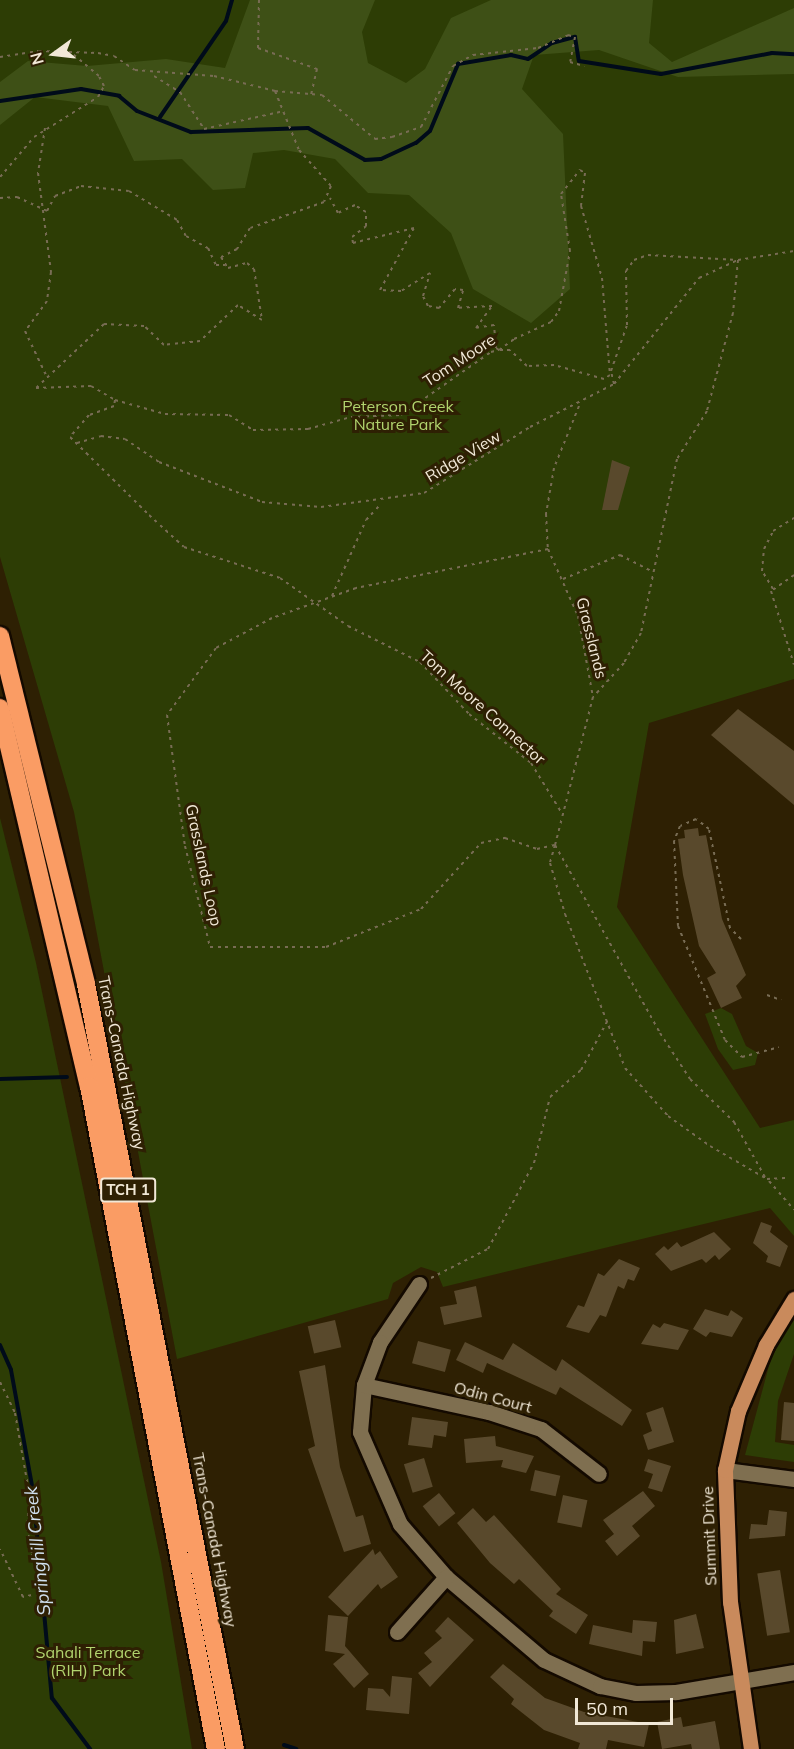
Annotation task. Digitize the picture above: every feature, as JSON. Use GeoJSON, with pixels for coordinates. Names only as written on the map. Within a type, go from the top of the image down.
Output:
{"type":"FeatureCollection","features":[{"type":"Feature","properties":{"kind":"highway","name":"Trans-Canada Highway"},"geometry":{"type":"LineString","coordinates":[[0,636],[86,984],[235,1749]]}},
{"type":"Feature","properties":{"kind":"highway","name":"TCH 1"},"geometry":{"type":"LineString","coordinates":[[0,708],[89,1086],[216,1749]]}},
{"type":"Feature","properties":{"kind":"highway"},"geometry":{"type":"LineString","coordinates":[[222,1681],[242,1749]]}},
{"type":"Feature","properties":{"kind":"highway"},"geometry":{"type":"LineString","coordinates":[[203,1682],[208,1749]]}},
{"type":"Feature","properties":{"kind":"main road","name":"Summit Drive"},"geometry":{"type":"LineString","coordinates":[[751,1749],[725,1541],[725,1470],[738,1411],[794,1299]]}},
{"type":"Feature","properties":{"kind":"street"},"geometry":{"type":"LineString","coordinates":[[419,1284],[380,1342],[364,1385],[360,1432],[374,1473],[400,1524],[446,1577],[544,1660],[600,1686],[646,1693],[794,1672]]}},
{"type":"Feature","properties":{"kind":"street","name":"Odin Court"},"geometry":{"type":"LineString","coordinates":[[364,1385],[489,1412],[542,1429],[599,1474]]}},
{"type":"Feature","properties":{"kind":"street"},"geometry":{"type":"LineString","coordinates":[[725,1470],[794,1479]]}},
{"type":"Feature","properties":{"kind":"street"},"geometry":{"type":"LineString","coordinates":[[397,1632],[446,1577]]}},
{"type":"Feature","properties":{"kind":"path"},"geometry":{"type":"LineString","coordinates":[[259,0],[257,46],[317,69],[311,94]]}},
{"type":"Feature","properties":{"kind":"path"},"geometry":{"type":"LineString","coordinates":[[0,57],[39,51],[114,56],[135,70],[153,74],[214,76],[275,91],[327,97],[375,139],[392,137],[421,127],[453,66],[473,55],[538,48],[568,35],[575,37],[570,62],[584,66]]}},
{"type":"Feature","properties":{"kind":"path"},"geometry":{"type":"LineString","coordinates":[[0,177],[45,128],[98,97],[104,86],[73,54]]}},
{"type":"Feature","properties":{"kind":"path"},"geometry":{"type":"LineString","coordinates":[[153,74],[180,92],[204,129],[284,111]]}},
{"type":"Feature","properties":{"kind":"path"},"geometry":{"type":"LineString","coordinates":[[275,91],[292,124],[303,157],[327,178],[330,198],[338,213],[355,205],[366,212],[366,226],[352,237],[353,243],[414,228],[380,290],[402,291],[430,273],[423,296],[432,310],[455,290],[463,290],[458,308],[492,306],[475,326],[494,325],[499,350],[510,350],[527,366],[554,365],[604,379],[610,375],[625,337],[626,271],[634,260],[648,255],[738,260],[794,251]]}},
{"type":"Feature","properties":{"kind":"path"},"geometry":{"type":"LineString","coordinates":[[45,128],[38,173],[46,210],[47,301],[25,331],[46,376],[104,324],[144,327],[164,345],[200,341],[238,305],[262,320],[254,269],[247,263],[216,265],[208,248],[186,236],[177,220],[129,191],[81,186],[55,196],[46,210]]}},
{"type":"Feature","properties":{"kind":"path","name":"Tom Moore"},"geometry":{"type":"LineString","coordinates":[[46,376],[36,388],[91,386],[115,400],[170,416],[202,411],[229,415],[253,430],[308,429],[351,417],[401,415],[499,350],[544,326],[559,311],[570,251],[559,205],[572,174],[580,170],[585,173],[581,206],[602,278],[610,375],[614,384]]}},
{"type":"Feature","properties":{"kind":"path"},"geometry":{"type":"LineString","coordinates":[[0,198],[17,197],[46,210]]}},
{"type":"Feature","properties":{"kind":"path"},"geometry":{"type":"LineString","coordinates":[[225,266],[221,257],[237,249],[250,228],[330,198]]}},
{"type":"Feature","properties":{"kind":"path"},"geometry":{"type":"LineString","coordinates":[[592,696],[624,663],[641,633],[677,459],[707,411],[709,389],[720,366],[733,313],[738,260]]}},
{"type":"Feature","properties":{"kind":"path","name":"Ridge View"},"geometry":{"type":"LineString","coordinates":[[77,442],[101,436],[125,439],[159,462],[262,502],[321,507],[383,502],[424,494],[530,427],[579,406],[614,384],[699,278],[738,260]]}},
{"type":"Feature","properties":{"kind":"path"},"geometry":{"type":"LineString","coordinates":[[77,442],[69,432],[115,400]]}},
{"type":"Feature","properties":{"kind":"path"},"geometry":{"type":"LineString","coordinates":[[548,549],[554,468],[579,406]]}},
{"type":"Feature","properties":{"kind":"path","name":"Tom Moore Connector"},"geometry":{"type":"LineString","coordinates":[[77,442],[184,547],[254,566],[420,662],[469,714],[531,764],[562,813]]}},
{"type":"Feature","properties":{"kind":"path"},"geometry":{"type":"LineString","coordinates":[[332,596],[366,520],[383,502]]}},
{"type":"Feature","properties":{"kind":"path"},"geometry":{"type":"LineString","coordinates":[[794,518],[773,531],[764,549],[762,571],[773,590],[794,665]]}},
{"type":"Feature","properties":{"kind":"path","name":"Grasslands"},"geometry":{"type":"LineString","coordinates":[[548,549],[578,616],[592,696],[555,844]]}},
{"type":"Feature","properties":{"kind":"path","name":"Grasslands Loop"},"geometry":{"type":"LineString","coordinates":[[548,549],[411,574],[315,603],[216,648],[168,707],[180,823],[210,947],[326,947],[421,909],[481,843],[505,837],[537,849],[555,844]]}},
{"type":"Feature","properties":{"kind":"path"},"geometry":{"type":"LineString","coordinates":[[563,579],[620,555],[653,572]]}},
{"type":"Feature","properties":{"kind":"path"},"geometry":{"type":"LineString","coordinates":[[773,590],[794,576]]}},
{"type":"Feature","properties":{"kind":"path"},"geometry":{"type":"LineString","coordinates":[[741,939],[730,928],[709,830],[696,819],[680,826],[674,840],[678,926],[725,1040],[742,1057],[779,1047]]}},
{"type":"Feature","properties":{"kind":"path"},"geometry":{"type":"LineString","coordinates":[[555,844],[550,863],[565,914],[609,1018],[625,1068],[668,1116],[782,1190],[794,1210]]}},
{"type":"Feature","properties":{"kind":"path"},"geometry":{"type":"LineString","coordinates":[[555,844],[660,1034],[690,1079],[734,1122],[767,1179]]}},
{"type":"Feature","properties":{"kind":"path"},"geometry":{"type":"LineString","coordinates":[[767,995],[781,1000]]}},
{"type":"Feature","properties":{"kind":"path"},"geometry":{"type":"LineString","coordinates":[[419,1284],[488,1249],[534,1163],[550,1097],[581,1070],[609,1018]]}},
{"type":"Feature","properties":{"kind":"path"},"geometry":{"type":"LineString","coordinates":[[767,1179],[789,1178]]}},
{"type":"Feature","properties":{"kind":"path"},"geometry":{"type":"LineString","coordinates":[[0,1382],[15,1413],[30,1498],[27,1528],[32,1554],[45,1575],[46,1592],[23,1597],[0,1549]]}},
{"type":"Feature","properties":{"kind":"green space","name":"Peterson Creek Nature Park"},"geometry":{"type":"Polygon","coordinates":[[[0,0],[794,0],[794,679],[649,723],[617,907],[760,1128],[794,1120],[794,1236],[770,1208],[443,1287],[437,1272],[421,1267],[393,1283],[388,1299],[177,1359],[74,812],[0,557],[0,0]]]}},
{"type":"Feature","properties":{"kind":"green space"},"geometry":{"type":"Polygon","coordinates":[[[250,0],[375,0],[362,32],[368,63],[406,83],[425,69],[451,18],[491,0],[653,0],[649,43],[672,62],[794,8],[794,74],[678,77],[599,50],[534,55],[522,89],[563,134],[570,289],[531,323],[473,289],[451,233],[409,195],[368,193],[335,159],[284,150],[253,153],[245,188],[213,190],[182,159],[134,161],[108,106],[35,97],[0,125],[0,82],[28,61],[87,66],[166,59],[225,68],[250,0]]]}},
{"type":"Feature","properties":{"kind":"green space","name":"Sahali Terrace (RIH) Park"},"geometry":{"type":"Polygon","coordinates":[[[0,818],[36,963],[161,1562],[192,1749],[0,1749],[0,818]]]}},
{"type":"Feature","properties":{"kind":"green space"},"geometry":{"type":"Polygon","coordinates":[[[721,1008],[732,1014],[746,1046],[758,1053],[755,1065],[733,1070],[718,1049],[705,1014],[721,1008]]]}},
{"type":"Feature","properties":{"kind":"green space"},"geometry":{"type":"Polygon","coordinates":[[[794,1313],[794,1354],[778,1401],[775,1442],[794,1445],[794,1462],[745,1455],[774,1347],[794,1313]]]}},
{"type":"Feature","properties":{"kind":"building"},"geometry":{"type":"Polygon","coordinates":[[[612,460],[630,467],[618,510],[602,510],[612,460]]]}},
{"type":"Feature","properties":{"kind":"building"},"geometry":{"type":"Polygon","coordinates":[[[738,709],[794,751],[794,805],[711,735],[738,709]]]}},
{"type":"Feature","properties":{"kind":"building"},"geometry":{"type":"Polygon","coordinates":[[[698,828],[699,836],[706,835],[722,919],[746,975],[736,986],[742,998],[721,1008],[707,978],[716,973],[699,946],[683,875],[678,839],[685,838],[684,830],[698,828]]]}},
{"type":"Feature","properties":{"kind":"building"},"geometry":{"type":"Polygon","coordinates":[[[761,1222],[772,1226],[770,1232],[788,1246],[780,1267],[766,1262],[768,1256],[753,1243],[761,1222]]]}},
{"type":"Feature","properties":{"kind":"building"},"geometry":{"type":"Polygon","coordinates":[[[714,1232],[731,1249],[719,1260],[715,1255],[706,1263],[702,1259],[671,1271],[655,1254],[664,1246],[668,1250],[677,1242],[681,1247],[714,1232]]]}},
{"type":"Feature","properties":{"kind":"building"},"geometry":{"type":"Polygon","coordinates":[[[619,1259],[640,1268],[634,1281],[628,1279],[624,1289],[618,1286],[606,1317],[600,1315],[589,1333],[566,1327],[578,1305],[584,1307],[598,1273],[604,1276],[619,1259]]]}},
{"type":"Feature","properties":{"kind":"building"},"geometry":{"type":"Polygon","coordinates":[[[476,1286],[482,1317],[444,1325],[440,1307],[457,1304],[454,1291],[476,1286]]]}},
{"type":"Feature","properties":{"kind":"building"},"geometry":{"type":"Polygon","coordinates":[[[705,1309],[728,1316],[731,1310],[743,1318],[732,1337],[710,1332],[706,1337],[693,1329],[705,1309]]]}},
{"type":"Feature","properties":{"kind":"building"},"geometry":{"type":"Polygon","coordinates":[[[335,1320],[341,1347],[314,1354],[308,1326],[335,1320]]]}},
{"type":"Feature","properties":{"kind":"building"},"geometry":{"type":"Polygon","coordinates":[[[664,1323],[689,1330],[678,1350],[641,1344],[653,1324],[660,1328],[664,1323]]]}},
{"type":"Feature","properties":{"kind":"building"},"geometry":{"type":"Polygon","coordinates":[[[418,1341],[451,1350],[445,1372],[412,1363],[418,1341]]]}},
{"type":"Feature","properties":{"kind":"building"},"geometry":{"type":"Polygon","coordinates":[[[465,1342],[503,1360],[513,1343],[556,1371],[562,1359],[632,1410],[622,1426],[560,1387],[556,1395],[487,1363],[483,1373],[456,1360],[465,1342]]]}},
{"type":"Feature","properties":{"kind":"building"},"geometry":{"type":"Polygon","coordinates":[[[325,1365],[340,1467],[356,1517],[363,1515],[371,1544],[344,1552],[308,1449],[315,1446],[299,1371],[325,1365]]]}},
{"type":"Feature","properties":{"kind":"building"},"geometry":{"type":"Polygon","coordinates":[[[784,1402],[794,1403],[794,1441],[781,1440],[784,1402]]]}},
{"type":"Feature","properties":{"kind":"building"},"geometry":{"type":"Polygon","coordinates":[[[663,1407],[674,1442],[648,1450],[643,1435],[652,1431],[646,1413],[663,1407]]]}},
{"type":"Feature","properties":{"kind":"building"},"geometry":{"type":"Polygon","coordinates":[[[412,1417],[448,1422],[446,1437],[434,1435],[432,1448],[408,1445],[412,1417]]]}},
{"type":"Feature","properties":{"kind":"building"},"geometry":{"type":"Polygon","coordinates":[[[495,1436],[496,1446],[534,1456],[526,1473],[501,1467],[503,1460],[466,1463],[464,1439],[495,1436]]]}},
{"type":"Feature","properties":{"kind":"building"},"geometry":{"type":"Polygon","coordinates":[[[424,1458],[433,1487],[413,1493],[404,1464],[424,1458]]]}},
{"type":"Feature","properties":{"kind":"building"},"geometry":{"type":"Polygon","coordinates":[[[648,1459],[671,1466],[662,1492],[648,1488],[653,1474],[644,1471],[648,1459]]]}},
{"type":"Feature","properties":{"kind":"building"},"geometry":{"type":"Polygon","coordinates":[[[535,1470],[560,1476],[556,1496],[530,1490],[535,1470]]]}},
{"type":"Feature","properties":{"kind":"building"},"geometry":{"type":"Polygon","coordinates":[[[643,1491],[655,1506],[632,1526],[640,1536],[617,1556],[605,1541],[614,1534],[603,1520],[643,1491]]]}},
{"type":"Feature","properties":{"kind":"building"},"geometry":{"type":"Polygon","coordinates":[[[439,1493],[455,1513],[439,1526],[423,1506],[439,1493]]]}},
{"type":"Feature","properties":{"kind":"building"},"geometry":{"type":"Polygon","coordinates":[[[563,1495],[587,1500],[582,1528],[557,1522],[563,1495]]]}},
{"type":"Feature","properties":{"kind":"building"},"geometry":{"type":"Polygon","coordinates":[[[473,1508],[486,1522],[494,1515],[561,1589],[556,1594],[588,1615],[576,1634],[549,1616],[553,1611],[519,1579],[514,1584],[490,1563],[457,1523],[473,1508]]]}},
{"type":"Feature","properties":{"kind":"building"},"geometry":{"type":"Polygon","coordinates":[[[769,1510],[787,1512],[785,1536],[749,1539],[751,1524],[767,1525],[769,1510]]]}},
{"type":"Feature","properties":{"kind":"building"},"geometry":{"type":"Polygon","coordinates":[[[373,1549],[375,1555],[380,1551],[398,1577],[381,1589],[378,1584],[348,1616],[328,1597],[373,1549]]]}},
{"type":"Feature","properties":{"kind":"building"},"geometry":{"type":"Polygon","coordinates":[[[780,1570],[790,1632],[767,1636],[757,1574],[780,1570]]]}},
{"type":"Feature","properties":{"kind":"building"},"geometry":{"type":"Polygon","coordinates":[[[696,1614],[704,1648],[676,1654],[674,1620],[696,1614]]]}},
{"type":"Feature","properties":{"kind":"building"},"geometry":{"type":"Polygon","coordinates":[[[328,1615],[348,1617],[345,1646],[369,1674],[354,1688],[333,1664],[345,1654],[325,1651],[328,1615]]]}},
{"type":"Feature","properties":{"kind":"building"},"geometry":{"type":"Polygon","coordinates":[[[448,1617],[474,1640],[430,1687],[418,1673],[432,1662],[424,1653],[442,1638],[435,1631],[448,1617]]]}},
{"type":"Feature","properties":{"kind":"building"},"geometry":{"type":"Polygon","coordinates":[[[633,1620],[657,1622],[655,1642],[643,1641],[642,1656],[589,1644],[593,1625],[632,1633],[633,1620]]]}},
{"type":"Feature","properties":{"kind":"building"},"geometry":{"type":"Polygon","coordinates":[[[503,1664],[545,1698],[584,1712],[649,1724],[644,1747],[608,1740],[606,1749],[578,1749],[580,1743],[544,1730],[511,1704],[514,1699],[490,1677],[503,1664]]]}},
{"type":"Feature","properties":{"kind":"building"},"geometry":{"type":"Polygon","coordinates":[[[392,1676],[412,1678],[409,1714],[366,1710],[368,1688],[383,1689],[390,1697],[392,1676]]]}},
{"type":"Feature","properties":{"kind":"building"},"geometry":{"type":"Polygon","coordinates":[[[681,1717],[683,1727],[715,1721],[720,1749],[692,1749],[691,1744],[662,1749],[657,1722],[681,1717]]]}},
{"type":"Feature","properties":{"kind":"waterway"},"geometry":{"type":"LineString","coordinates":[[160,117],[226,21],[232,0]]}},
{"type":"Feature","properties":{"kind":"waterway"},"geometry":{"type":"LineString","coordinates":[[0,101],[81,89],[119,96],[137,111],[191,132],[308,128],[365,160],[381,159],[416,143],[430,131],[458,64],[511,55],[528,59],[552,43],[575,37],[579,61],[661,74],[772,53],[794,54]]}},
{"type":"Feature","properties":{"kind":"waterway"},"geometry":{"type":"LineString","coordinates":[[0,1079],[67,1077]]}},
{"type":"Feature","properties":{"kind":"waterway","name":"Springhill Creek"},"geometry":{"type":"LineString","coordinates":[[0,1345],[11,1370],[33,1491],[52,1698],[90,1749]]}},
{"type":"Feature","properties":{"kind":"waterway","name":"Springhill Creek"},"geometry":{"type":"LineString","coordinates":[[284,1745],[296,1749]]}}]}
